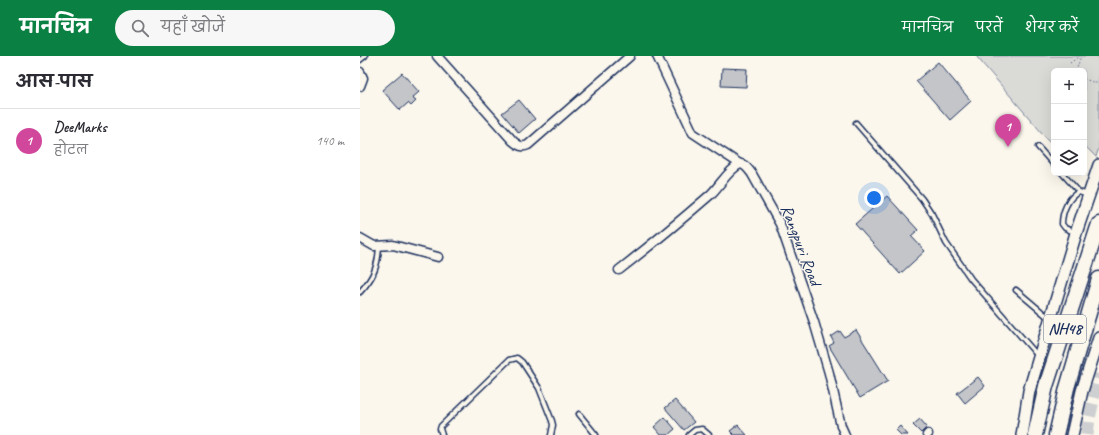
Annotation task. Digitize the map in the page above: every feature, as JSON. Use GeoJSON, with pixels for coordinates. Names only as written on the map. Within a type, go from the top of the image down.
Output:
{"type":"FeatureCollection","features":[{"type":"Feature","properties":{"kind":"highway","name":"NH48"},"geometry":{"type":"LineString","coordinates":[[1035,435],[1046,386],[1099,224]]}},
{"type":"Feature","properties":{"kind":"highway","name":"NH48"},"geometry":{"type":"LineString","coordinates":[[1056,435],[1067,388],[1099,279]]}},
{"type":"Feature","properties":{"kind":"main road"},"geometry":{"type":"LineString","coordinates":[[1022,435],[1029,391],[1076,233],[1084,194],[1099,165]]}},
{"type":"Feature","properties":{"kind":"main road"},"geometry":{"type":"LineString","coordinates":[[1072,435],[1082,391],[1099,338]]}},
{"type":"Feature","properties":{"kind":"street"},"geometry":{"type":"LineString","coordinates":[[437,56],[512,142],[524,147],[630,56]]}},
{"type":"Feature","properties":{"kind":"street","name":"Rangpuri Road"},"geometry":{"type":"LineString","coordinates":[[657,56],[693,133],[742,164],[752,174],[780,224],[830,373],[841,426],[845,435]]}},
{"type":"Feature","properties":{"kind":"street"},"geometry":{"type":"LineString","coordinates":[[360,72],[363,78],[360,86]]}},
{"type":"Feature","properties":{"kind":"street"},"geometry":{"type":"LineString","coordinates":[[619,270],[711,194],[733,169],[740,164]]}},
{"type":"Feature","properties":{"kind":"street"},"geometry":{"type":"LineString","coordinates":[[360,238],[371,245],[393,245],[438,257]]}},
{"type":"Feature","properties":{"kind":"lane"},"geometry":{"type":"LineString","coordinates":[[360,60],[365,56]]}},
{"type":"Feature","properties":{"kind":"lane"},"geometry":{"type":"LineString","coordinates":[[856,123],[922,199],[932,214],[946,243],[970,279],[1040,357]]}},
{"type":"Feature","properties":{"kind":"lane"},"geometry":{"type":"LineString","coordinates":[[1038,147],[1051,162]]}},
{"type":"Feature","properties":{"kind":"lane"},"geometry":{"type":"LineString","coordinates":[[1065,176],[1084,194]]}},
{"type":"Feature","properties":{"kind":"lane"},"geometry":{"type":"LineString","coordinates":[[1076,233],[1065,228],[1062,224],[1062,219],[1070,200],[1075,194],[1084,194]]}},
{"type":"Feature","properties":{"kind":"lane"},"geometry":{"type":"LineString","coordinates":[[360,292],[375,272],[378,263],[379,246]]}},
{"type":"Feature","properties":{"kind":"lane"},"geometry":{"type":"LineString","coordinates":[[1016,290],[1051,320]]}},
{"type":"Feature","properties":{"kind":"lane"},"geometry":{"type":"LineString","coordinates":[[442,435],[440,429],[441,426],[509,360],[517,358],[522,362],[542,395],[553,425],[551,435]]}},
{"type":"Feature","properties":{"kind":"lane"},"geometry":{"type":"LineString","coordinates":[[579,414],[596,435]]}},
{"type":"Feature","properties":{"kind":"lane"},"geometry":{"type":"LineString","coordinates":[[689,435],[699,428],[709,435]]}},
{"type":"Feature","properties":{"kind":"path"},"geometry":{"type":"LineString","coordinates":[[1070,63],[1080,56]]}},
{"type":"Feature","properties":{"kind":"path"},"geometry":{"type":"LineString","coordinates":[[1077,68],[1080,56]]}},
{"type":"Feature","properties":{"kind":"path"},"geometry":{"type":"LineString","coordinates":[[1087,80],[1099,84]]}},
{"type":"Feature","properties":{"kind":"shaded area"},"geometry":{"type":"Polygon","coordinates":[[[976,56],[1099,56],[1099,147],[1096,157],[1087,148],[1087,68],[1051,68],[1051,144],[976,56]]]}},
{"type":"Feature","properties":{"kind":"building"},"geometry":{"type":"Polygon","coordinates":[[[938,62],[971,101],[950,120],[916,81],[938,62]]]}},
{"type":"Feature","properties":{"kind":"building"},"geometry":{"type":"Polygon","coordinates":[[[722,68],[747,69],[746,87],[721,86],[722,68]]]}},
{"type":"Feature","properties":{"kind":"building"},"geometry":{"type":"Polygon","coordinates":[[[402,73],[419,92],[412,98],[416,101],[411,106],[408,103],[400,110],[382,90],[402,73]]]}},
{"type":"Feature","properties":{"kind":"building"},"geometry":{"type":"Polygon","coordinates":[[[519,100],[535,119],[519,133],[502,113],[519,100]]]}},
{"type":"Feature","properties":{"kind":"building"},"geometry":{"type":"Polygon","coordinates":[[[887,196],[918,230],[911,236],[925,251],[900,274],[855,224],[887,196]]]}},
{"type":"Feature","properties":{"kind":"building"},"geometry":{"type":"Polygon","coordinates":[[[856,330],[888,381],[860,398],[829,346],[834,343],[831,337],[840,331],[844,337],[856,330]]]}},
{"type":"Feature","properties":{"kind":"building"},"geometry":{"type":"Polygon","coordinates":[[[978,377],[985,386],[965,403],[957,393],[978,377]]]}},
{"type":"Feature","properties":{"kind":"building"},"geometry":{"type":"Polygon","coordinates":[[[675,400],[694,422],[684,430],[665,408],[675,400]]]}},
{"type":"Feature","properties":{"kind":"building"},"geometry":{"type":"Polygon","coordinates":[[[665,417],[675,429],[668,435],[661,435],[654,427],[665,417]]]}},
{"type":"Feature","properties":{"kind":"building"},"geometry":{"type":"Polygon","coordinates":[[[920,419],[927,427],[921,433],[913,425],[920,419]]]}},
{"type":"Feature","properties":{"kind":"building"},"geometry":{"type":"Polygon","coordinates":[[[738,425],[747,435],[734,435],[730,431],[738,425]]]}},
{"type":"Feature","properties":{"kind":"building"},"geometry":{"type":"Polygon","coordinates":[[[900,426],[908,435],[901,435],[896,430],[900,426]]]}},
{"type":"Feature","properties":{"kind":"tunnel"},"geometry":{"type":"LineString","coordinates":[[1087,435],[1089,418],[1099,374]]}},
{"type":"Feature","properties":{"kind":"place","name":"DeeMarks"},"geometry":{"type":"Point","coordinates":[1008,147]}}]}
